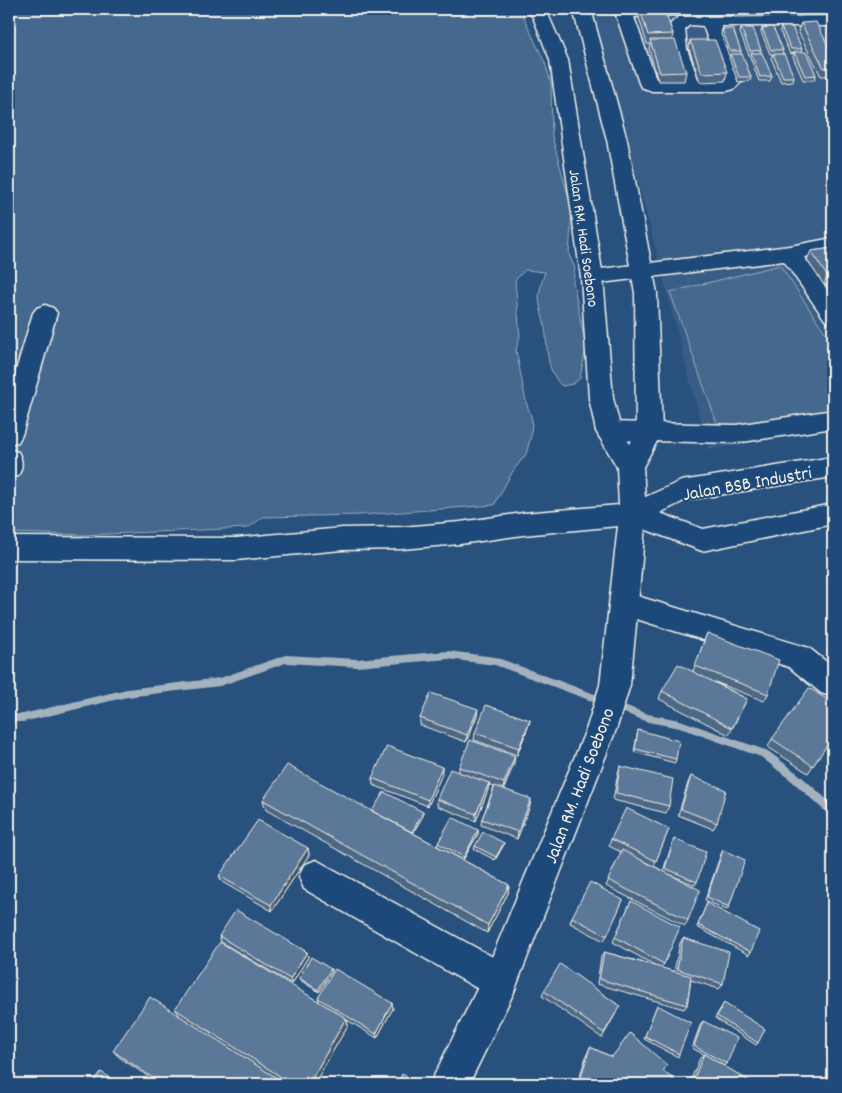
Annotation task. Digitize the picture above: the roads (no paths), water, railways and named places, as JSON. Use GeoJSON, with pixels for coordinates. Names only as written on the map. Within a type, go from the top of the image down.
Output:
{"type":"FeatureCollection","features":[{"type":"Feature","properties":{"kind":"main road","name":"Jalan RM. Hadi Soebono"},"geometry":{"type":"LineString","coordinates":[[449,1084],[500,981],[602,727],[615,685],[633,514],[630,467],[609,431],[601,398],[592,277],[560,60],[541,16],[535,9]]}},
{"type":"Feature","properties":{"kind":"main road"},"geometry":{"type":"LineString","coordinates":[[582,9],[618,140],[646,293],[649,432],[630,467]]}},
{"type":"Feature","properties":{"kind":"main road"},"geometry":{"type":"LineString","coordinates":[[691,85],[626,14],[631,12],[680,13],[710,20],[833,21]]}},
{"type":"Feature","properties":{"kind":"main road"},"geometry":{"type":"LineString","coordinates":[[680,13],[679,24],[676,29],[656,45],[650,84],[727,85],[733,81],[710,20]]}},
{"type":"Feature","properties":{"kind":"main road"},"geometry":{"type":"LineString","coordinates":[[592,277],[790,253],[833,245]]}},
{"type":"Feature","properties":{"kind":"main road"},"geometry":{"type":"LineString","coordinates":[[790,253],[833,314]]}},
{"type":"Feature","properties":{"kind":"main road"},"geometry":{"type":"LineString","coordinates":[[9,435],[45,313]]}},
{"type":"Feature","properties":{"kind":"main road"},"geometry":{"type":"LineString","coordinates":[[609,431],[736,434],[833,419]]}},
{"type":"Feature","properties":{"kind":"main road"},"geometry":{"type":"LineString","coordinates":[[9,459],[9,469]]}},
{"type":"Feature","properties":{"kind":"main road","name":"Jalan BSB Industri"},"geometry":{"type":"LineString","coordinates":[[633,514],[681,491],[833,467]]}},
{"type":"Feature","properties":{"kind":"main road"},"geometry":{"type":"LineString","coordinates":[[9,548],[236,549],[342,539],[402,538],[460,533],[522,524],[633,514]]}},
{"type":"Feature","properties":{"kind":"main road","name":"Jalan BSB Industri"},"geometry":{"type":"LineString","coordinates":[[633,514],[702,540],[833,514]]}},
{"type":"Feature","properties":{"kind":"main road"},"geometry":{"type":"LineString","coordinates":[[624,604],[799,657],[832,684]]}},
{"type":"Feature","properties":{"kind":"main road"},"geometry":{"type":"LineString","coordinates":[[316,877],[500,981]]}},
{"type":"Feature","properties":{"kind":"waterway"},"geometry":{"type":"LineString","coordinates":[[9,718],[23,718],[127,693],[220,682],[286,659],[357,663],[448,655],[495,661],[648,718],[680,724],[764,754],[797,779],[833,812]]}}]}
